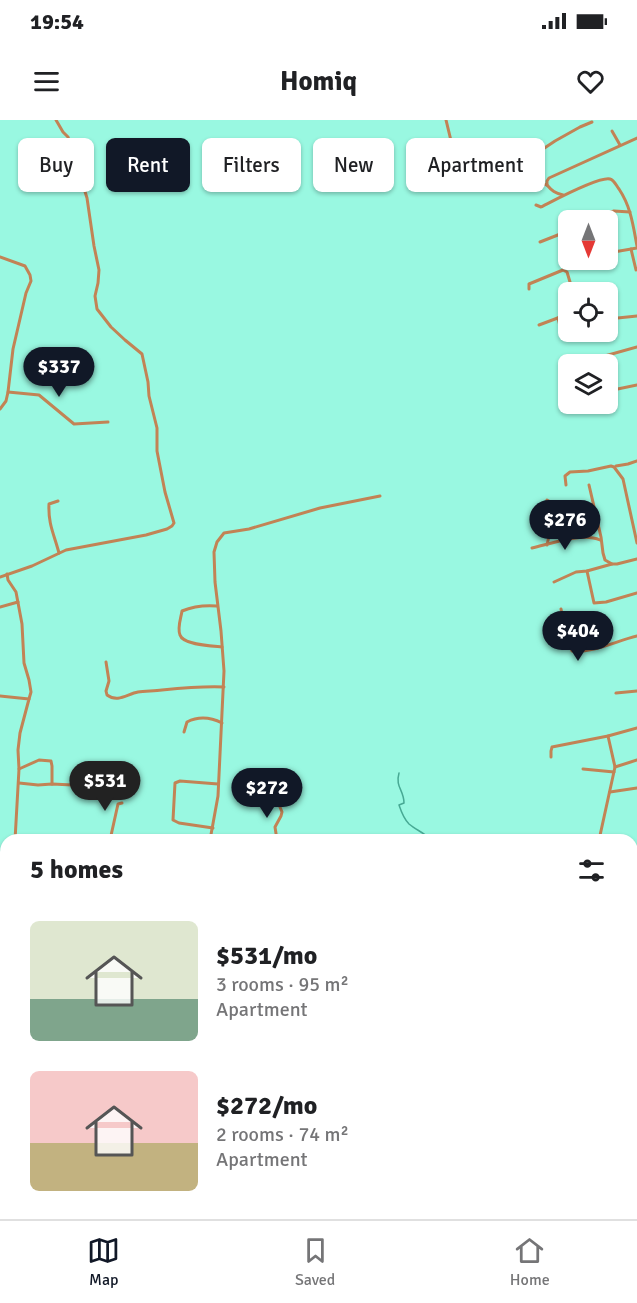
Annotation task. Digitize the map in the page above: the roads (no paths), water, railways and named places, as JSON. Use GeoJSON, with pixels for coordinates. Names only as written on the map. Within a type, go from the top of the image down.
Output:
{"type":"FeatureCollection","features":[{"type":"Feature","properties":{"kind":"street"},"geometry":{"type":"LineString","coordinates":[[0,577],[32,566],[66,550],[146,535],[167,529],[174,523],[157,451],[157,428],[142,354],[118,334],[97,309],[99,270],[87,198],[68,137],[56,120]]}},
{"type":"Feature","properties":{"kind":"street"},"geometry":{"type":"LineString","coordinates":[[446,120],[450,138]]}},
{"type":"Feature","properties":{"kind":"street"},"geometry":{"type":"LineString","coordinates":[[577,120],[580,127]]}},
{"type":"Feature","properties":{"kind":"street"},"geometry":{"type":"LineString","coordinates":[[545,148],[592,122]]}},
{"type":"Feature","properties":{"kind":"street"},"geometry":{"type":"LineString","coordinates":[[612,131],[620,145]]}},
{"type":"Feature","properties":{"kind":"street"},"geometry":{"type":"LineString","coordinates":[[564,195],[553,193],[547,185],[549,178],[637,138]]}},
{"type":"Feature","properties":{"kind":"street"},"geometry":{"type":"LineString","coordinates":[[536,205],[541,207],[603,179],[613,181],[623,195],[631,214],[637,247],[618,251]]}},
{"type":"Feature","properties":{"kind":"street"},"geometry":{"type":"LineString","coordinates":[[618,212],[637,214]]}},
{"type":"Feature","properties":{"kind":"street"},"geometry":{"type":"LineString","coordinates":[[540,242],[558,235]]}},
{"type":"Feature","properties":{"kind":"street"},"geometry":{"type":"LineString","coordinates":[[632,249],[637,271]]}},
{"type":"Feature","properties":{"kind":"street"},"geometry":{"type":"LineString","coordinates":[[0,257],[22,264],[31,279],[13,349],[8,392],[0,409]]}},
{"type":"Feature","properties":{"kind":"street"},"geometry":{"type":"LineString","coordinates":[[529,289],[529,284],[535,280],[563,270],[567,272],[570,282]]}},
{"type":"Feature","properties":{"kind":"street"},"geometry":{"type":"LineString","coordinates":[[618,318],[637,316]]}},
{"type":"Feature","properties":{"kind":"street"},"geometry":{"type":"LineString","coordinates":[[539,325],[558,318]]}},
{"type":"Feature","properties":{"kind":"street"},"geometry":{"type":"LineString","coordinates":[[610,354],[637,347]]}},
{"type":"Feature","properties":{"kind":"street"},"geometry":{"type":"LineString","coordinates":[[618,389],[637,385]]}},
{"type":"Feature","properties":{"kind":"street"},"geometry":{"type":"LineString","coordinates":[[8,392],[39,395],[74,424],[108,422]]}},
{"type":"Feature","properties":{"kind":"street"},"geometry":{"type":"LineString","coordinates":[[566,485],[567,473],[615,467],[637,461]]}},
{"type":"Feature","properties":{"kind":"street"},"geometry":{"type":"LineString","coordinates":[[615,467],[623,479],[637,543]]}},
{"type":"Feature","properties":{"kind":"street"},"geometry":{"type":"LineString","coordinates":[[589,484],[605,560],[612,564]]}},
{"type":"Feature","properties":{"kind":"street"},"geometry":{"type":"LineString","coordinates":[[212,834],[218,784],[224,687],[214,552],[217,542],[224,533],[249,529],[320,508],[380,496]]}},
{"type":"Feature","properties":{"kind":"street"},"geometry":{"type":"LineString","coordinates":[[547,500],[554,504],[555,509],[547,544]]}},
{"type":"Feature","properties":{"kind":"street"},"geometry":{"type":"LineString","coordinates":[[58,501],[50,504],[49,512],[50,527],[59,553]]}},
{"type":"Feature","properties":{"kind":"street"},"geometry":{"type":"LineString","coordinates":[[532,548],[578,537],[600,540]]}},
{"type":"Feature","properties":{"kind":"street"},"geometry":{"type":"LineString","coordinates":[[554,582],[576,572],[637,559]]}},
{"type":"Feature","properties":{"kind":"street"},"geometry":{"type":"LineString","coordinates":[[587,571],[594,603],[637,593]]}},
{"type":"Feature","properties":{"kind":"street"},"geometry":{"type":"LineString","coordinates":[[7,574],[16,592],[22,624],[24,663],[31,692],[18,750],[19,783],[15,834]]}},
{"type":"Feature","properties":{"kind":"street"},"geometry":{"type":"LineString","coordinates":[[0,607],[18,602]]}},
{"type":"Feature","properties":{"kind":"street"},"geometry":{"type":"LineString","coordinates":[[217,606],[204,605],[182,610],[179,629],[182,640],[222,647]]}},
{"type":"Feature","properties":{"kind":"street"},"geometry":{"type":"LineString","coordinates":[[561,609],[567,640],[572,651],[597,649],[637,636]]}},
{"type":"Feature","properties":{"kind":"street"},"geometry":{"type":"LineString","coordinates":[[106,662],[109,681],[106,690],[110,697],[118,698],[139,692],[194,687],[224,687]]}},
{"type":"Feature","properties":{"kind":"street"},"geometry":{"type":"LineString","coordinates":[[616,693],[637,691]]}},
{"type":"Feature","properties":{"kind":"street"},"geometry":{"type":"LineString","coordinates":[[0,696],[29,699]]}},
{"type":"Feature","properties":{"kind":"street"},"geometry":{"type":"LineString","coordinates":[[184,732],[187,722],[191,720],[206,717],[222,723]]}},
{"type":"Feature","properties":{"kind":"street"},"geometry":{"type":"LineString","coordinates":[[551,757],[552,747],[637,728]]}},
{"type":"Feature","properties":{"kind":"street"},"geometry":{"type":"LineString","coordinates":[[600,834],[615,769],[608,736]]}},
{"type":"Feature","properties":{"kind":"street"},"geometry":{"type":"LineString","coordinates":[[19,769],[39,760],[51,761],[52,784]]}},
{"type":"Feature","properties":{"kind":"street"},"geometry":{"type":"LineString","coordinates":[[584,769],[615,769],[637,760]]}},
{"type":"Feature","properties":{"kind":"street"},"geometry":{"type":"LineString","coordinates":[[213,828],[173,820],[175,783],[180,781],[218,784]]}},
{"type":"Feature","properties":{"kind":"street"},"geometry":{"type":"LineString","coordinates":[[19,783],[93,786]]}},
{"type":"Feature","properties":{"kind":"street"},"geometry":{"type":"LineString","coordinates":[[610,792],[637,788]]}},
{"type":"Feature","properties":{"kind":"street"},"geometry":{"type":"LineString","coordinates":[[275,795],[282,812],[275,827],[277,834]]}},
{"type":"Feature","properties":{"kind":"street"},"geometry":{"type":"LineString","coordinates":[[111,834],[118,804],[122,803]]}},
{"type":"Feature","properties":{"kind":"waterway"},"geometry":{"type":"LineString","coordinates":[[399,773],[398,782],[404,803],[399,805],[403,815],[409,824],[424,834]]}}]}
